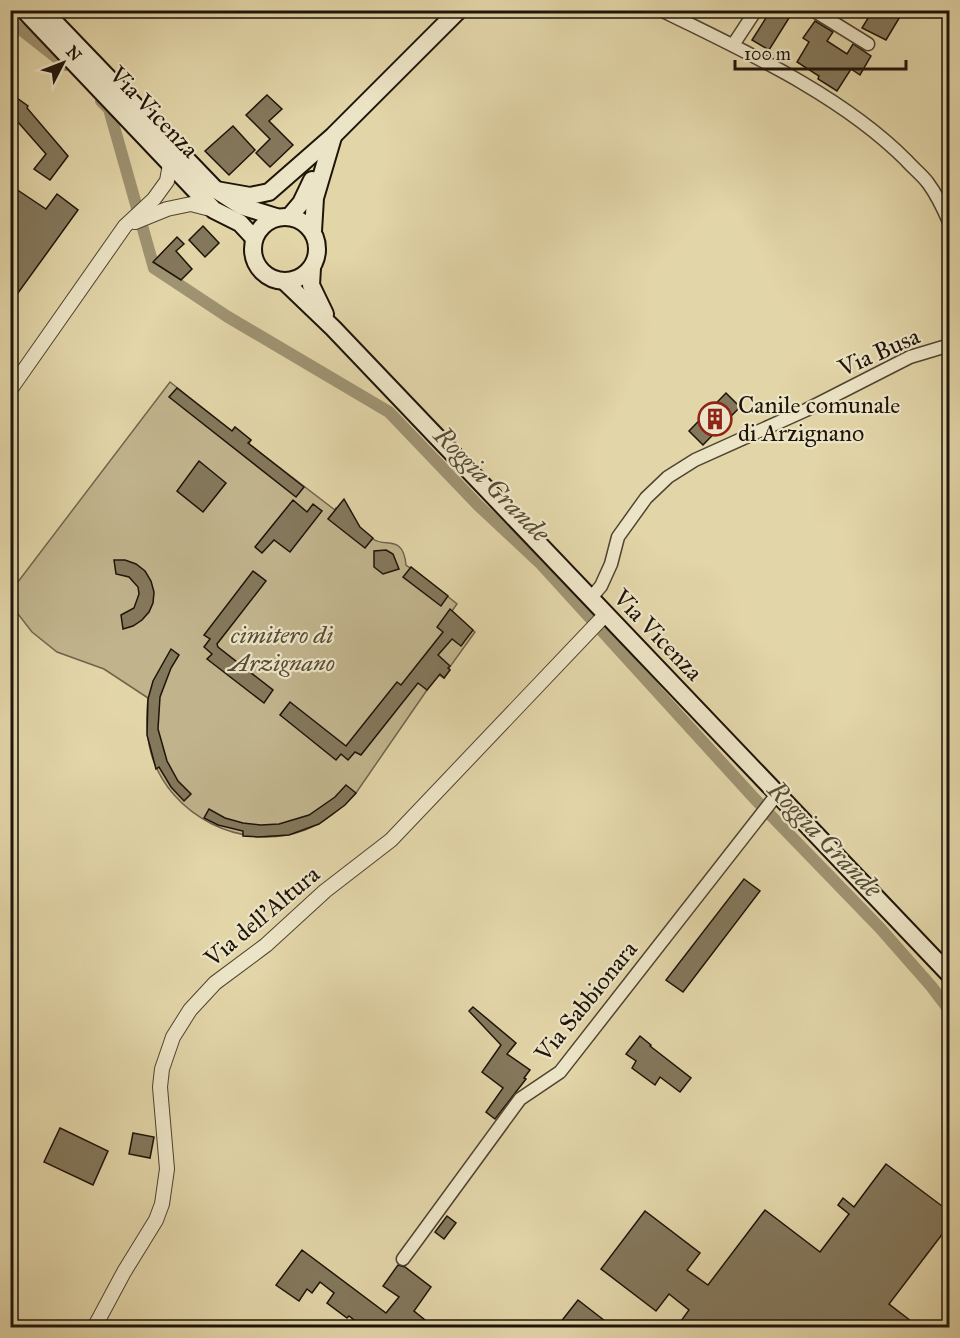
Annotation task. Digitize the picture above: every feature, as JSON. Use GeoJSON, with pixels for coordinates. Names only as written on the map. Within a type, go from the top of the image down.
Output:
{"type":"FeatureCollection","features":[{"type":"Feature","properties":{"kind":"main road","name":"Via Vicenza"},"geometry":{"type":"LineString","coordinates":[[24,10],[214,210],[240,223],[254,238],[254,258],[258,267],[265,274],[284,281],[333,328],[950,975]]}},
{"type":"Feature","properties":{"kind":"main road","name":"Via Vicenza"},"geometry":{"type":"LineString","coordinates":[[43,10],[216,190],[241,206],[299,219],[313,231],[318,250],[312,268],[311,285],[333,328]]}},
{"type":"Feature","properties":{"kind":"main road"},"geometry":{"type":"LineString","coordinates":[[216,190],[250,196],[269,192],[333,136],[459,10]]}},
{"type":"Feature","properties":{"kind":"main road"},"geometry":{"type":"LineString","coordinates":[[254,238],[267,222],[283,217],[301,203],[333,136]]}},
{"type":"Feature","properties":{"kind":"main road"},"geometry":{"type":"LineString","coordinates":[[313,231],[315,198],[333,136]]}},
{"type":"Feature","properties":{"kind":"main road"},"geometry":{"type":"LineString","coordinates":[[284,281],[300,278],[312,268]]}},
{"type":"Feature","properties":{"kind":"street"},"geometry":{"type":"LineString","coordinates":[[661,10],[733,45],[814,91],[890,144],[929,183],[950,224]]}},
{"type":"Feature","properties":{"kind":"street"},"geometry":{"type":"LineString","coordinates":[[733,45],[756,10]]}},
{"type":"Feature","properties":{"kind":"street"},"geometry":{"type":"LineString","coordinates":[[813,10],[868,44]]}},
{"type":"Feature","properties":{"kind":"street"},"geometry":{"type":"LineString","coordinates":[[10,390],[124,226],[154,199],[167,181],[170,164]]}},
{"type":"Feature","properties":{"kind":"street"},"geometry":{"type":"LineString","coordinates":[[124,226],[167,209],[191,204],[214,210]]}},
{"type":"Feature","properties":{"kind":"street","name":"Via Busa"},"geometry":{"type":"LineString","coordinates":[[590,599],[601,586],[611,564],[618,537],[646,498],[668,477],[695,460],[806,410],[910,357],[950,345]]}},
{"type":"Feature","properties":{"kind":"street","name":"Via dell'Altura"},"geometry":{"type":"LineString","coordinates":[[94,1328],[124,1272],[156,1220],[162,1204],[167,1169],[160,1087],[162,1069],[173,1037],[190,1010],[215,983],[266,945],[325,891],[391,840],[605,615]]}},
{"type":"Feature","properties":{"kind":"street","name":"Via Sabbionara"},"geometry":{"type":"LineString","coordinates":[[403,1260],[520,1099],[560,1072],[777,794]]}},
{"type":"Feature","properties":{"kind":"green space","name":"cimitero di Arzignano"},"geometry":{"type":"Polygon","coordinates":[[[170,382],[232,431],[235,427],[251,440],[249,444],[335,510],[336,508],[373,539],[398,546],[404,555],[406,565],[457,604],[452,611],[475,632],[444,678],[439,675],[427,690],[356,793],[332,814],[305,830],[281,836],[257,837],[212,824],[191,811],[174,795],[160,775],[151,753],[147,726],[148,698],[104,669],[57,652],[32,632],[11,605],[11,591],[170,382]]]}},
{"type":"Feature","properties":{"kind":"building"},"geometry":{"type":"Polygon","coordinates":[[[771,10],[794,10],[769,50],[752,40],[771,10]]]}},
{"type":"Feature","properties":{"kind":"building"},"geometry":{"type":"Polygon","coordinates":[[[873,10],[904,10],[886,40],[862,28],[873,10]]]}},
{"type":"Feature","properties":{"kind":"building"},"geometry":{"type":"Polygon","coordinates":[[[815,21],[833,32],[827,41],[847,54],[853,44],[871,56],[860,75],[851,69],[837,91],[797,62],[809,42],[803,38],[815,21]]]}},
{"type":"Feature","properties":{"kind":"building"},"geometry":{"type":"Polygon","coordinates":[[[10,93],[28,106],[27,108],[68,156],[50,180],[34,169],[46,154],[10,113],[10,93]]]}},
{"type":"Feature","properties":{"kind":"building"},"geometry":{"type":"Polygon","coordinates":[[[267,95],[282,109],[269,121],[293,145],[270,167],[256,153],[270,139],[246,115],[267,95]]]}},
{"type":"Feature","properties":{"kind":"building"},"geometry":{"type":"Polygon","coordinates":[[[233,126],[255,150],[229,175],[205,151],[233,126]]]}},
{"type":"Feature","properties":{"kind":"building"},"geometry":{"type":"Polygon","coordinates":[[[10,185],[46,209],[57,194],[78,210],[10,304],[10,185]]]}},
{"type":"Feature","properties":{"kind":"building"},"geometry":{"type":"Polygon","coordinates":[[[203,226],[219,243],[205,257],[189,240],[203,226]]]}},
{"type":"Feature","properties":{"kind":"building"},"geometry":{"type":"Polygon","coordinates":[[[177,237],[184,244],[176,251],[192,269],[181,280],[153,262],[177,237]]]}},
{"type":"Feature","properties":{"kind":"building"},"geometry":{"type":"Polygon","coordinates":[[[177,388],[232,431],[235,427],[251,440],[248,443],[304,487],[296,497],[169,397],[177,388]]]}},
{"type":"Feature","properties":{"kind":"building","name":"Canile comunale di Arzignano"},"geometry":{"type":"Polygon","coordinates":[[[726,393],[740,407],[703,445],[689,431],[726,393]]]}},
{"type":"Feature","properties":{"kind":"building"},"geometry":{"type":"Polygon","coordinates":[[[199,461],[226,483],[203,512],[177,491],[199,461]]]}},
{"type":"Feature","properties":{"kind":"building"},"geometry":{"type":"Polygon","coordinates":[[[344,499],[360,527],[373,538],[365,548],[328,519],[344,499]]]}},
{"type":"Feature","properties":{"kind":"building"},"geometry":{"type":"Polygon","coordinates":[[[293,500],[307,512],[313,504],[322,511],[290,552],[274,540],[262,553],[255,547],[293,500]]]}},
{"type":"Feature","properties":{"kind":"building"},"geometry":{"type":"Polygon","coordinates":[[[386,550],[393,554],[399,569],[383,574],[374,567],[374,551],[386,550]]]}},
{"type":"Feature","properties":{"kind":"building"},"geometry":{"type":"Polygon","coordinates":[[[114,560],[125,560],[145,571],[154,592],[149,612],[133,626],[123,629],[121,615],[134,608],[139,594],[138,587],[129,577],[116,574],[114,560]]]}},
{"type":"Feature","properties":{"kind":"building"},"geometry":{"type":"Polygon","coordinates":[[[411,567],[448,596],[441,606],[403,577],[411,567]]]}},
{"type":"Feature","properties":{"kind":"building"},"geometry":{"type":"Polygon","coordinates":[[[253,571],[266,581],[217,644],[273,690],[264,703],[207,659],[212,654],[204,647],[210,639],[204,635],[253,571]]]}},
{"type":"Feature","properties":{"kind":"building"},"geometry":{"type":"Polygon","coordinates":[[[450,609],[473,630],[461,646],[452,639],[438,655],[450,666],[448,668],[450,670],[444,678],[440,674],[427,690],[418,683],[361,755],[355,752],[348,760],[341,754],[336,760],[280,715],[290,702],[346,746],[397,682],[401,685],[443,632],[437,627],[450,609]]]}},
{"type":"Feature","properties":{"kind":"building"},"geometry":{"type":"Polygon","coordinates":[[[171,649],[179,655],[171,668],[160,697],[158,729],[167,761],[178,781],[191,794],[184,801],[171,787],[159,767],[156,769],[147,735],[148,699],[153,681],[171,649]]]}},
{"type":"Feature","properties":{"kind":"building"},"geometry":{"type":"Polygon","coordinates":[[[346,785],[356,793],[345,805],[319,824],[289,835],[243,836],[243,831],[218,825],[204,818],[209,809],[225,818],[243,823],[279,824],[309,815],[335,797],[346,785]]]}},
{"type":"Feature","properties":{"kind":"building"},"geometry":{"type":"Polygon","coordinates":[[[744,879],[760,891],[683,992],[666,980],[744,879]]]}},
{"type":"Feature","properties":{"kind":"building"},"geometry":{"type":"Polygon","coordinates":[[[473,1007],[516,1043],[507,1054],[530,1070],[524,1078],[526,1079],[495,1119],[486,1112],[503,1088],[482,1072],[501,1045],[469,1011],[473,1007]]]}},
{"type":"Feature","properties":{"kind":"building"},"geometry":{"type":"Polygon","coordinates":[[[640,1036],[691,1078],[680,1092],[660,1077],[655,1085],[632,1068],[636,1061],[626,1054],[640,1036]]]}},
{"type":"Feature","properties":{"kind":"building"},"geometry":{"type":"Polygon","coordinates":[[[60,1128],[108,1151],[93,1185],[44,1162],[60,1128]]]}},
{"type":"Feature","properties":{"kind":"building"},"geometry":{"type":"Polygon","coordinates":[[[133,1133],[154,1137],[150,1158],[129,1154],[133,1133]]]}},
{"type":"Feature","properties":{"kind":"building"},"geometry":{"type":"Polygon","coordinates":[[[886,1164],[950,1212],[950,1224],[889,1304],[920,1328],[676,1328],[689,1310],[669,1294],[656,1311],[601,1269],[645,1211],[700,1253],[687,1270],[708,1285],[765,1210],[820,1252],[849,1214],[838,1205],[843,1198],[854,1207],[886,1164]]]}},
{"type":"Feature","properties":{"kind":"building"},"geometry":{"type":"Polygon","coordinates":[[[447,1216],[456,1223],[444,1239],[435,1232],[447,1216]]]}},
{"type":"Feature","properties":{"kind":"building"},"geometry":{"type":"Polygon","coordinates":[[[302,1250],[386,1313],[399,1297],[383,1286],[398,1265],[405,1267],[431,1287],[414,1311],[435,1328],[364,1328],[327,1303],[334,1293],[320,1282],[312,1293],[307,1289],[299,1301],[276,1285],[302,1250]]]}},
{"type":"Feature","properties":{"kind":"building"},"geometry":{"type":"Polygon","coordinates":[[[578,1300],[614,1328],[556,1328],[578,1300]]]}},
{"type":"Feature","properties":{"kind":"waterway","name":"Roggia Grande"},"geometry":{"type":"LineString","coordinates":[[10,21],[66,65]]}},
{"type":"Feature","properties":{"kind":"waterway","name":"Roggia Grande"},"geometry":{"type":"LineString","coordinates":[[101,101],[109,109],[154,268],[228,317],[389,412],[478,505],[540,563],[754,798],[880,928],[950,1011]]}},
{"type":"Feature","properties":{"kind":"place","name":"Canile comunale di Arzignano"},"geometry":{"type":"Point","coordinates":[715,419]}}]}
